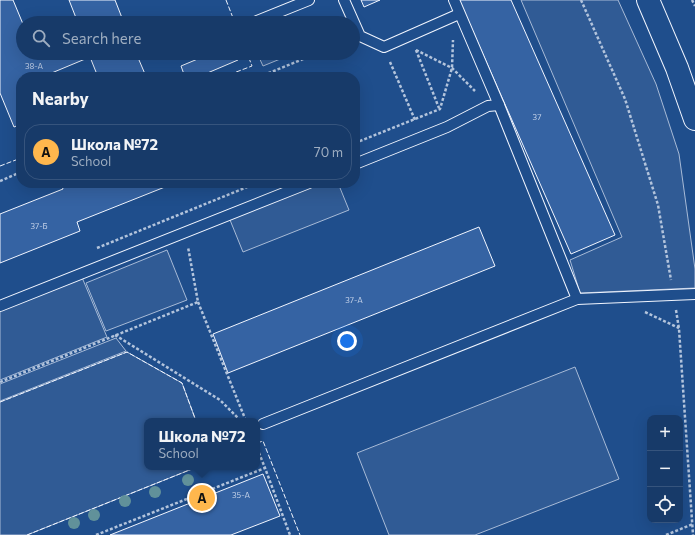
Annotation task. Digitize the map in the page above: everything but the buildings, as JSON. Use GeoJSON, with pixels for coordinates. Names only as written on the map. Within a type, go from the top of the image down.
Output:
{"type":"FeatureCollection","features":[{"type":"Feature","properties":{"kind":"street"},"geometry":{"type":"LineString","coordinates":[[648,0],[677,68],[695,119]]}},
{"type":"Feature","properties":{"kind":"lane"},"geometry":{"type":"LineString","coordinates":[[269,16],[309,0]]}},
{"type":"Feature","properties":{"kind":"lane"},"geometry":{"type":"LineString","coordinates":[[344,0],[351,16]]}},
{"type":"Feature","properties":{"kind":"lane"},"geometry":{"type":"LineString","coordinates":[[454,0],[456,15],[499,106],[577,299]]}},
{"type":"Feature","properties":{"kind":"lane"},"geometry":{"type":"LineString","coordinates":[[360,36],[384,47],[456,15]]}},
{"type":"Feature","properties":{"kind":"lane"},"geometry":{"type":"LineString","coordinates":[[360,162],[447,127],[488,106],[499,106]]}},
{"type":"Feature","properties":{"kind":"lane"},"geometry":{"type":"LineString","coordinates":[[0,306],[296,188]]}},
{"type":"Feature","properties":{"kind":"lane"},"geometry":{"type":"LineString","coordinates":[[263,424],[577,299],[695,294]]}},
{"type":"Feature","properties":{"kind":"path"},"geometry":{"type":"LineString","coordinates":[[581,0],[625,99],[658,205],[679,329],[693,535]]}},
{"type":"Feature","properties":{"kind":"path"},"geometry":{"type":"LineString","coordinates":[[692,0],[695,6]]}},
{"type":"Feature","properties":{"kind":"path"},"geometry":{"type":"LineString","coordinates":[[440,109],[452,68],[456,15]]}},
{"type":"Feature","properties":{"kind":"path"},"geometry":{"type":"LineString","coordinates":[[384,47],[422,137]]}},
{"type":"Feature","properties":{"kind":"path"},"geometry":{"type":"LineString","coordinates":[[447,127],[416,50],[452,68],[488,106]]}},
{"type":"Feature","properties":{"kind":"path"},"geometry":{"type":"LineString","coordinates":[[271,72],[301,60]]}},
{"type":"Feature","properties":{"kind":"path"},"geometry":{"type":"LineString","coordinates":[[360,141],[440,109]]}},
{"type":"Feature","properties":{"kind":"path"},"geometry":{"type":"LineString","coordinates":[[0,181],[16,174]]}},
{"type":"Feature","properties":{"kind":"path"},"geometry":{"type":"LineString","coordinates":[[95,249],[245,188]]}},
{"type":"Feature","properties":{"kind":"path"},"geometry":{"type":"LineString","coordinates":[[186,232],[198,302],[245,418]]}},
{"type":"Feature","properties":{"kind":"path"},"geometry":{"type":"LineString","coordinates":[[0,382],[198,302]]}},
{"type":"Feature","properties":{"kind":"path"},"geometry":{"type":"LineString","coordinates":[[115,335],[220,400],[238,418]]}},
{"type":"Feature","properties":{"kind":"path"},"geometry":{"type":"LineString","coordinates":[[260,456],[290,535]]}},
{"type":"Feature","properties":{"kind":"path"},"geometry":{"type":"LineString","coordinates":[[96,535],[265,468]]}},
{"type":"Feature","properties":{"kind":"path"},"geometry":{"type":"LineString","coordinates":[[666,535],[693,524]]}},
{"type":"Feature","properties":{"kind":"shaded area"},"geometry":{"type":"Polygon","coordinates":[[[521,0],[618,0],[656,84],[679,154],[695,269],[695,288],[580,293],[570,260],[622,237],[521,0]]]}},
{"type":"Feature","properties":{"kind":"shaded area"},"geometry":{"type":"Polygon","coordinates":[[[260,60],[278,60],[263,66],[260,60]]]}},
{"type":"Feature","properties":{"kind":"shaded area"},"geometry":{"type":"Polygon","coordinates":[[[296,188],[340,188],[349,210],[243,252],[228,215],[296,188]]]}},
{"type":"Feature","properties":{"kind":"shaded area"},"geometry":{"type":"Polygon","coordinates":[[[167,250],[187,300],[106,331],[86,283],[167,250]]]}},
{"type":"Feature","properties":{"kind":"shaded area"},"geometry":{"type":"Polygon","coordinates":[[[81,275],[107,337],[0,380],[0,308],[81,275]]]}},
{"type":"Feature","properties":{"kind":"shaded area"},"geometry":{"type":"Polygon","coordinates":[[[116,338],[126,351],[0,401],[0,384],[116,338]]]}},
{"type":"Feature","properties":{"kind":"shaded area"},"geometry":{"type":"Polygon","coordinates":[[[127,352],[182,383],[195,418],[144,418],[144,470],[190,470],[27,535],[0,535],[0,402],[127,352]]]}},
{"type":"Feature","properties":{"kind":"shaded area"},"geometry":{"type":"Polygon","coordinates":[[[575,367],[619,479],[475,535],[389,535],[357,453],[575,367]]]}},
{"type":"Feature","properties":{"kind":"fence"},"geometry":{"type":"LineString","coordinates":[[226,0],[232,16]]}},
{"type":"Feature","properties":{"kind":"fence"},"geometry":{"type":"LineString","coordinates":[[236,72],[252,66],[250,60]]}},
{"type":"Feature","properties":{"kind":"fence"},"geometry":{"type":"LineString","coordinates":[[0,166],[16,160]]}},
{"type":"Feature","properties":{"kind":"fence"},"geometry":{"type":"LineString","coordinates":[[0,402],[127,352],[182,383],[195,418]]}},
{"type":"Feature","properties":{"kind":"fence"},"geometry":{"type":"LineString","coordinates":[[260,442],[263,441],[300,535]]}},
{"type":"Feature","properties":{"kind":"fence"},"geometry":{"type":"LineString","coordinates":[[27,535],[190,470]]}},
{"type":"Feature","properties":{"kind":"place","name":"Школа №72"},"geometry":{"type":"Point","coordinates":[202,498]}}]}
